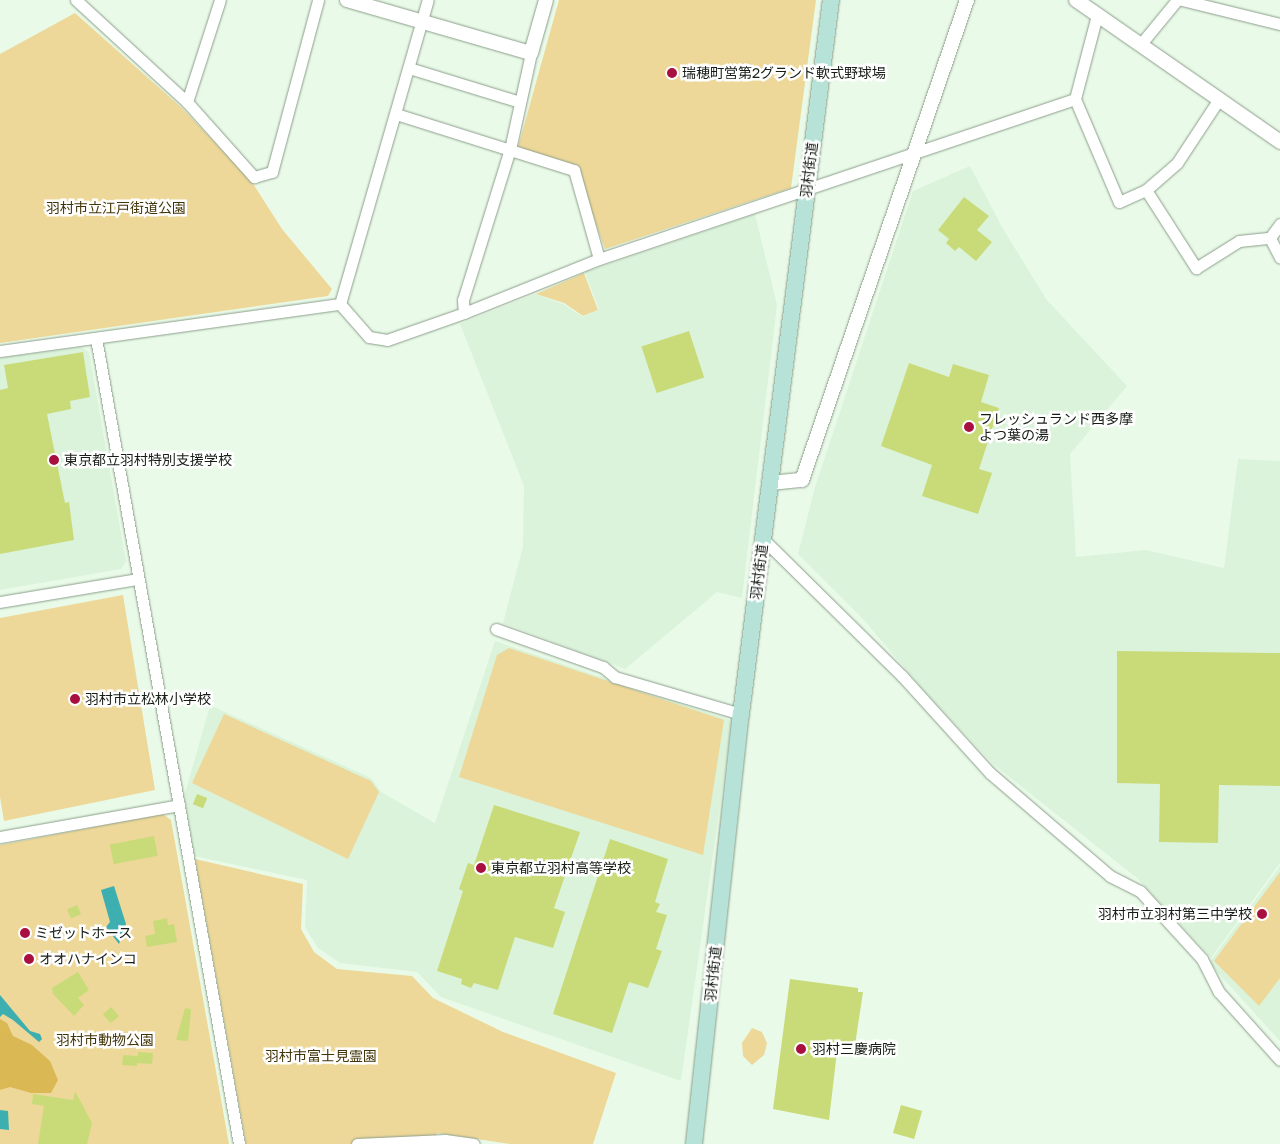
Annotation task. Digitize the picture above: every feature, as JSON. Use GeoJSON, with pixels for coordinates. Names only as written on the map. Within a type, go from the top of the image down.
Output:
{"type":"FeatureCollection","features":[{"type":"Feature","properties":{"kind":"main road","name":"羽村街道"},"geometry":{"type":"LineString","coordinates":[[694,1144],[741,714],[831,0]]}},
{"type":"Feature","properties":{"kind":"street"},"geometry":{"type":"LineString","coordinates":[[76,0],[187,102],[254,177],[272,172],[318,0]]}},
{"type":"Feature","properties":{"kind":"street"},"geometry":{"type":"LineString","coordinates":[[187,102],[220,0]]}},
{"type":"Feature","properties":{"kind":"street"},"geometry":{"type":"LineString","coordinates":[[347,0],[423,20],[531,53]]}},
{"type":"Feature","properties":{"kind":"street"},"geometry":{"type":"LineString","coordinates":[[340,304],[428,0]]}},
{"type":"Feature","properties":{"kind":"street"},"geometry":{"type":"LineString","coordinates":[[464,313],[463,300],[510,149],[531,53],[546,0]]}},
{"type":"Feature","properties":{"kind":"street"},"geometry":{"type":"LineString","coordinates":[[771,483],[802,480],[916,153],[967,0]]}},
{"type":"Feature","properties":{"kind":"street"},"geometry":{"type":"LineString","coordinates":[[1076,0],[1280,142]]}},
{"type":"Feature","properties":{"kind":"street"},"geometry":{"type":"LineString","coordinates":[[1140,45],[1177,0]]}},
{"type":"Feature","properties":{"kind":"street"},"geometry":{"type":"LineString","coordinates":[[1182,0],[1280,24]]}},
{"type":"Feature","properties":{"kind":"street"},"geometry":{"type":"LineString","coordinates":[[1097,15],[1075,99],[1119,202],[1146,190],[1177,163],[1218,99]]}},
{"type":"Feature","properties":{"kind":"street"},"geometry":{"type":"LineString","coordinates":[[409,68],[520,102]]}},
{"type":"Feature","properties":{"kind":"street"},"geometry":{"type":"LineString","coordinates":[[340,304],[369,337],[387,340],[464,313],[599,259],[1075,99]]}},
{"type":"Feature","properties":{"kind":"street"},"geometry":{"type":"LineString","coordinates":[[396,114],[574,170],[599,259]]}},
{"type":"Feature","properties":{"kind":"street"},"geometry":{"type":"LineString","coordinates":[[1146,190],[1196,268],[1239,241],[1270,238],[1280,224]]}},
{"type":"Feature","properties":{"kind":"street"},"geometry":{"type":"LineString","coordinates":[[1270,238],[1280,258]]}},
{"type":"Feature","properties":{"kind":"street"},"geometry":{"type":"LineString","coordinates":[[0,351],[340,304]]}},
{"type":"Feature","properties":{"kind":"street"},"geometry":{"type":"LineString","coordinates":[[96,338],[137,578],[239,1144]]}},
{"type":"Feature","properties":{"kind":"street"},"geometry":{"type":"LineString","coordinates":[[763,539],[902,676],[990,773],[1110,876],[1140,891],[1202,959],[1219,992],[1280,1060]]}},
{"type":"Feature","properties":{"kind":"street"},"geometry":{"type":"LineString","coordinates":[[0,602],[137,578]]}},
{"type":"Feature","properties":{"kind":"street"},"geometry":{"type":"LineString","coordinates":[[496,629],[603,667],[615,677],[741,714]]}},
{"type":"Feature","properties":{"kind":"street"},"geometry":{"type":"LineString","coordinates":[[0,837],[179,805]]}},
{"type":"Feature","properties":{"kind":"street"},"geometry":{"type":"LineString","coordinates":[[357,1144],[444,1142],[474,1144]]}},
{"type":"Feature","properties":{"kind":"shaded area"},"geometry":{"type":"Polygon","coordinates":[[[970,166],[1002,227],[1046,299],[1127,386],[1070,454],[1076,557],[1146,550],[1224,568],[1238,459],[1280,461],[1280,863],[1211,958],[1137,878],[993,764],[923,690],[864,620],[798,554],[815,487],[913,191],[970,166]]]}},
{"type":"Feature","properties":{"kind":"shaded area"},"geometry":{"type":"Polygon","coordinates":[[[755,214],[777,305],[742,598],[717,592],[625,669],[503,623],[523,547],[524,486],[460,324],[535,294],[563,304],[583,317],[599,310],[585,272],[755,214]]]}},
{"type":"Feature","properties":{"kind":"shaded area","name":"東京都立羽村特別支援学校"},"geometry":{"type":"Polygon","coordinates":[[[81,347],[89,352],[126,562],[121,569],[0,590],[0,358],[81,347]]]}},
{"type":"Feature","properties":{"kind":"shaded area","name":"東京都立羽村高等学校"},"geometry":{"type":"Polygon","coordinates":[[[495,641],[732,721],[681,1081],[441,997],[417,972],[340,963],[318,948],[305,927],[307,880],[194,856],[184,797],[209,709],[214,707],[371,778],[381,792],[435,823],[495,641]]]}},
{"type":"Feature","properties":{"kind":"shaded area","name":"羽村市立羽村第三中学校"},"geometry":{"type":"Polygon","coordinates":[[[1280,866],[1280,1041],[1209,963],[1280,866]]]}},
{"type":"Feature","properties":{"kind":"shaded area"},"geometry":{"type":"Polygon","coordinates":[[[0,1019],[7,1023],[13,1036],[32,1045],[50,1061],[58,1080],[51,1093],[31,1093],[10,1087],[0,1090],[0,1019]]]}},
{"type":"Feature","properties":{"kind":"green space","name":"瑞穂町営第2グランド軟式野球場"},"geometry":{"type":"Polygon","coordinates":[[[559,0],[816,0],[791,188],[605,249],[575,167],[518,147],[559,0]]]}},
{"type":"Feature","properties":{"kind":"green space","name":"羽村市立江戸街道公園"},"geometry":{"type":"Polygon","coordinates":[[[75,13],[183,109],[252,182],[282,229],[332,289],[328,296],[0,343],[0,54],[75,13]]]}},
{"type":"Feature","properties":{"kind":"green space"},"geometry":{"type":"Polygon","coordinates":[[[584,273],[598,310],[583,316],[564,303],[536,294],[584,273]]]}},
{"type":"Feature","properties":{"kind":"green space","name":"羽村市立松林小学校"},"geometry":{"type":"Polygon","coordinates":[[[123,595],[155,790],[4,821],[0,797],[0,618],[123,595]]]}},
{"type":"Feature","properties":{"kind":"green space"},"geometry":{"type":"Polygon","coordinates":[[[509,648],[724,720],[703,855],[459,777],[497,655],[509,648]]]}},
{"type":"Feature","properties":{"kind":"green space"},"geometry":{"type":"Polygon","coordinates":[[[224,714],[371,781],[379,792],[348,859],[192,783],[224,714]]]}},
{"type":"Feature","properties":{"kind":"green space","name":"羽村市動物公園"},"geometry":{"type":"Polygon","coordinates":[[[163,814],[171,820],[229,1144],[0,1144],[0,845],[163,814]]]}},
{"type":"Feature","properties":{"kind":"green space","name":"羽村市富士見霊園"},"geometry":{"type":"Polygon","coordinates":[[[195,859],[303,884],[301,929],[314,952],[337,969],[412,976],[433,998],[503,1032],[616,1073],[593,1144],[510,1144],[437,1133],[435,1144],[246,1144],[195,859]]]}},
{"type":"Feature","properties":{"kind":"green space","name":"羽村市立羽村第三中学校"},"geometry":{"type":"Polygon","coordinates":[[[1280,872],[1280,978],[1259,1006],[1214,961],[1280,872]]]}},
{"type":"Feature","properties":{"kind":"green space"},"geometry":{"type":"Polygon","coordinates":[[[752,1028],[762,1032],[767,1043],[764,1055],[752,1065],[743,1056],[742,1043],[752,1028]]]}},
{"type":"Feature","properties":{"kind":"water"},"geometry":{"type":"Polygon","coordinates":[[[114,886],[126,924],[119,944],[106,927],[110,922],[101,890],[114,886]]]}},
{"type":"Feature","properties":{"kind":"water"},"geometry":{"type":"Polygon","coordinates":[[[0,995],[30,1031],[40,1034],[42,1039],[39,1042],[13,1020],[3,1014],[0,1017],[0,995]]]}},
{"type":"Feature","properties":{"kind":"water"},"geometry":{"type":"Polygon","coordinates":[[[0,1110],[8,1111],[9,1130],[0,1129],[0,1110]]]}},
{"type":"Feature","properties":{"kind":"building"},"geometry":{"type":"Polygon","coordinates":[[[964,197],[989,216],[977,230],[992,242],[976,261],[959,247],[955,251],[946,243],[949,239],[938,230],[964,197]]]}},
{"type":"Feature","properties":{"kind":"building"},"geometry":{"type":"Polygon","coordinates":[[[689,331],[704,378],[657,393],[641,346],[689,331]]]}},
{"type":"Feature","properties":{"kind":"building"},"geometry":{"type":"Polygon","coordinates":[[[83,352],[90,397],[70,401],[71,409],[47,414],[65,503],[69,502],[74,540],[0,554],[0,390],[8,388],[4,365],[83,352]]]}},
{"type":"Feature","properties":{"kind":"building","name":"フレッシュランド西多摩 よつ葉の湯"},"geometry":{"type":"Polygon","coordinates":[[[909,363],[949,377],[953,364],[989,375],[981,402],[999,408],[979,469],[992,473],[978,514],[922,496],[932,465],[881,446],[909,363]]]}},
{"type":"Feature","properties":{"kind":"building"},"geometry":{"type":"Polygon","coordinates":[[[1117,651],[1280,653],[1280,786],[1219,785],[1218,843],[1159,842],[1160,784],[1117,783],[1117,651]]]}},
{"type":"Feature","properties":{"kind":"building"},"geometry":{"type":"Polygon","coordinates":[[[197,794],[207,798],[203,808],[193,804],[197,794]]]}},
{"type":"Feature","properties":{"kind":"building"},"geometry":{"type":"Polygon","coordinates":[[[494,805],[580,832],[554,908],[565,912],[553,948],[515,937],[498,990],[474,983],[471,988],[461,984],[462,979],[437,971],[463,891],[459,889],[468,863],[474,865],[494,805]]]}},
{"type":"Feature","properties":{"kind":"building"},"geometry":{"type":"Polygon","coordinates":[[[154,836],[158,856],[114,864],[110,845],[154,836]]]}},
{"type":"Feature","properties":{"kind":"building"},"geometry":{"type":"Polygon","coordinates":[[[610,839],[668,859],[655,902],[660,904],[656,912],[667,915],[656,949],[662,951],[648,988],[629,982],[612,1033],[553,1014],[610,839]]]}},
{"type":"Feature","properties":{"kind":"building"},"geometry":{"type":"Polygon","coordinates":[[[77,905],[81,914],[71,919],[67,909],[77,905]]]}},
{"type":"Feature","properties":{"kind":"building"},"geometry":{"type":"Polygon","coordinates":[[[167,918],[168,925],[174,924],[177,942],[147,947],[145,936],[155,934],[153,921],[167,918]]]}},
{"type":"Feature","properties":{"kind":"building"},"geometry":{"type":"Polygon","coordinates":[[[78,972],[89,990],[78,998],[84,1005],[74,1016],[53,994],[52,988],[78,972]]]}},
{"type":"Feature","properties":{"kind":"building"},"geometry":{"type":"Polygon","coordinates":[[[790,979],[858,988],[858,992],[863,992],[855,1045],[838,1043],[829,1120],[773,1109],[790,979]]]}},
{"type":"Feature","properties":{"kind":"building"},"geometry":{"type":"Polygon","coordinates":[[[111,1007],[119,1016],[111,1023],[103,1014],[111,1007]]]}},
{"type":"Feature","properties":{"kind":"building"},"geometry":{"type":"Polygon","coordinates":[[[185,1008],[191,1009],[188,1041],[176,1040],[185,1008]]]}},
{"type":"Feature","properties":{"kind":"building"},"geometry":{"type":"Polygon","coordinates":[[[138,1052],[153,1053],[152,1064],[137,1063],[137,1066],[122,1065],[123,1055],[138,1056],[138,1052]]]}},
{"type":"Feature","properties":{"kind":"building"},"geometry":{"type":"Polygon","coordinates":[[[75,1091],[92,1123],[87,1144],[38,1144],[44,1106],[32,1104],[33,1094],[73,1100],[75,1091]]]}},
{"type":"Feature","properties":{"kind":"building"},"geometry":{"type":"Polygon","coordinates":[[[901,1105],[922,1111],[914,1139],[893,1133],[901,1105]]]}},
{"type":"Feature","properties":{"kind":"place","name":"瑞穂町営第2グランド軟式野球場"},"geometry":{"type":"Point","coordinates":[672,73]}},
{"type":"Feature","properties":{"kind":"place","name":"フレッシュランド西多摩 よつ葉の湯"},"geometry":{"type":"Point","coordinates":[969,427]}},
{"type":"Feature","properties":{"kind":"place","name":"東京都立羽村特別支援学校"},"geometry":{"type":"Point","coordinates":[54,460]}},
{"type":"Feature","properties":{"kind":"place","name":"羽村市立松林小学校"},"geometry":{"type":"Point","coordinates":[75,699]}},
{"type":"Feature","properties":{"kind":"place","name":"東京都立羽村高等学校"},"geometry":{"type":"Point","coordinates":[481,868]}},
{"type":"Feature","properties":{"kind":"place","name":"羽村市立羽村第三中学校"},"geometry":{"type":"Point","coordinates":[1262,914]}},
{"type":"Feature","properties":{"kind":"place","name":"ミゼットホース"},"geometry":{"type":"Point","coordinates":[25,933]}},
{"type":"Feature","properties":{"kind":"place","name":"オオハナインコ"},"geometry":{"type":"Point","coordinates":[29,959]}},
{"type":"Feature","properties":{"kind":"place","name":"羽村三慶病院"},"geometry":{"type":"Point","coordinates":[801,1049]}}]}
